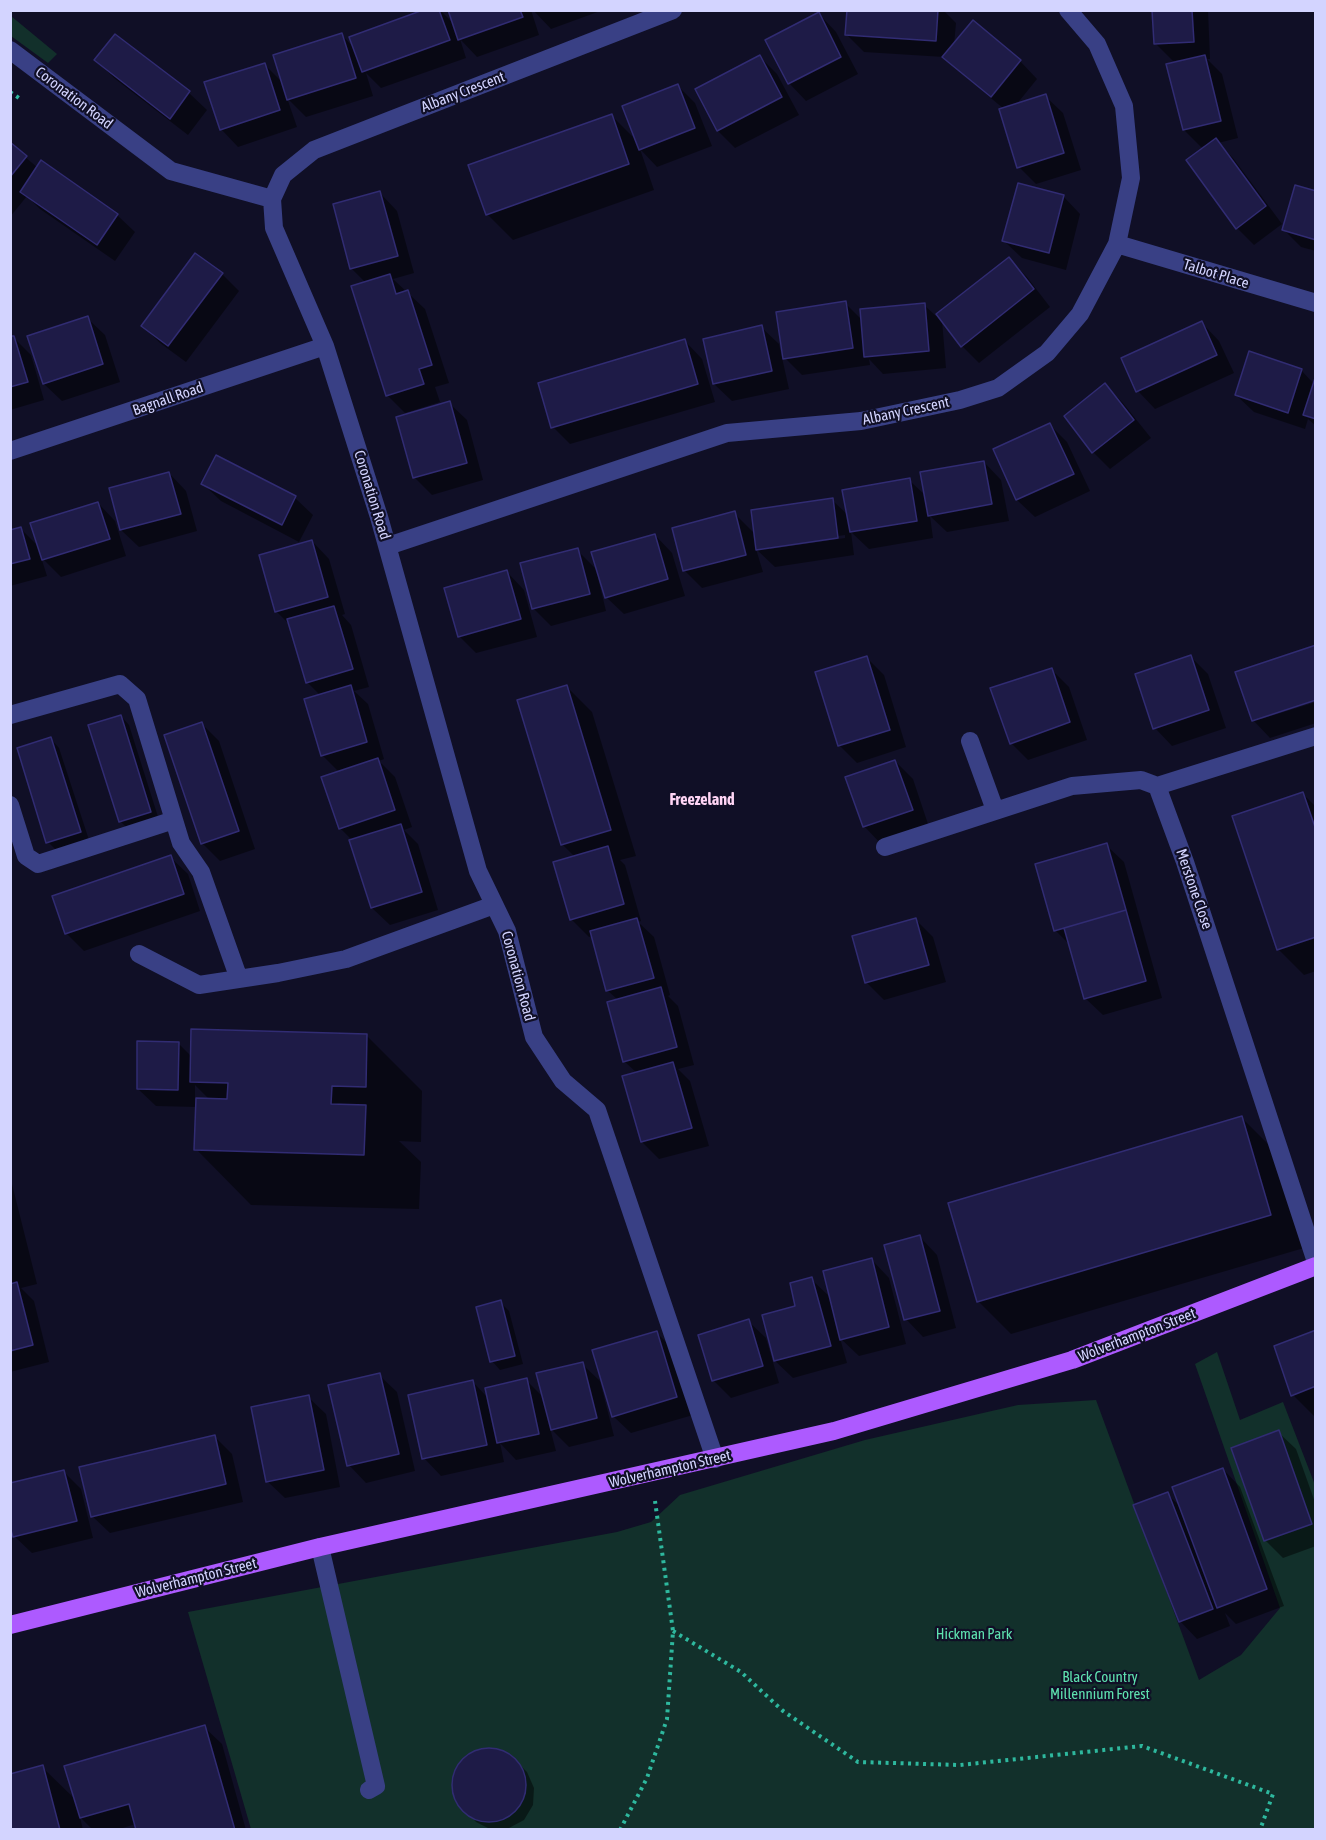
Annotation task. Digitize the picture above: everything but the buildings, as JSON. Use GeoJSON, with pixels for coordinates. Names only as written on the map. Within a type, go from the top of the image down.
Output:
{"type":"FeatureCollection","features":[{"type":"Feature","properties":{"kind":"main road","name":"Wolverhampton Street"},"geometry":{"type":"LineString","coordinates":[[10,1625],[320,1547],[834,1431],[1072,1360],[1316,1264]]}},
{"type":"Feature","properties":{"kind":"street","name":"Albany Crescent"},"geometry":{"type":"LineString","coordinates":[[272,199],[283,175],[314,150],[674,10]]}},
{"type":"Feature","properties":{"kind":"street","name":"Albany Crescent"},"geometry":{"type":"LineString","coordinates":[[388,546],[727,433],[861,421],[960,400],[998,388],[1047,353],[1080,314],[1117,244],[1131,178],[1124,106],[1097,44],[1068,10]]}},
{"type":"Feature","properties":{"kind":"street","name":"Coronation Road"},"geometry":{"type":"LineString","coordinates":[[10,50],[171,171],[272,199],[274,228],[325,346],[388,546],[478,872],[507,931],[534,1037],[563,1081],[597,1110],[715,1459]]}},
{"type":"Feature","properties":{"kind":"street","name":"Talbot Place"},"geometry":{"type":"LineString","coordinates":[[1117,244],[1316,303]]}},
{"type":"Feature","properties":{"kind":"street","name":"Bagnall Road"},"geometry":{"type":"LineString","coordinates":[[10,451],[325,346]]}},
{"type":"Feature","properties":{"kind":"street"},"geometry":{"type":"LineString","coordinates":[[10,715],[120,684],[137,699],[181,843],[201,872],[239,979]]}},
{"type":"Feature","properties":{"kind":"street"},"geometry":{"type":"LineString","coordinates":[[885,847],[1072,786],[1141,780],[1157,786],[1316,736]]}},
{"type":"Feature","properties":{"kind":"street"},"geometry":{"type":"LineString","coordinates":[[970,741],[995,810]]}},
{"type":"Feature","properties":{"kind":"street","name":"Merstone Close"},"geometry":{"type":"LineString","coordinates":[[1157,786],[1185,862],[1316,1264]]}},
{"type":"Feature","properties":{"kind":"street"},"geometry":{"type":"LineString","coordinates":[[10,805],[26,856],[38,864],[174,820]]}},
{"type":"Feature","properties":{"kind":"street"},"geometry":{"type":"LineString","coordinates":[[138,954],[199,985],[346,959],[494,905]]}},
{"type":"Feature","properties":{"kind":"street"},"geometry":{"type":"LineString","coordinates":[[320,1547],[376,1786],[369,1790]]}},
{"type":"Feature","properties":{"kind":"path"},"geometry":{"type":"LineString","coordinates":[[620,1830],[647,1778],[667,1719],[673,1631],[651,1474]]}},
{"type":"Feature","properties":{"kind":"path"},"geometry":{"type":"LineString","coordinates":[[673,1631],[741,1672],[783,1711],[858,1762],[960,1765],[1142,1746],[1273,1794],[1260,1830]]}},
{"type":"Feature","properties":{"kind":"green space"},"geometry":{"type":"Polygon","coordinates":[[[11,16],[57,54],[48,63],[11,36],[11,16]]]}},
{"type":"Feature","properties":{"kind":"green space","name":"Hickman Park"},"geometry":{"type":"Polygon","coordinates":[[[1217,1352],[1240,1420],[1283,1402],[1315,1485],[1315,1829],[251,1829],[188,1612],[617,1532],[651,1522],[680,1495],[865,1440],[1018,1405],[1096,1400],[1199,1680],[1241,1655],[1280,1608],[1195,1364],[1217,1352]]]}},
{"type":"Feature","properties":{"kind":"district","name":"Freezeland"},"geometry":{"type":"Point","coordinates":[702,800]}},
{"type":"Feature","properties":{"kind":"park label","name":"Black Country Millennium Forest"},"geometry":{"type":"Point","coordinates":[1100,1686]}}]}
